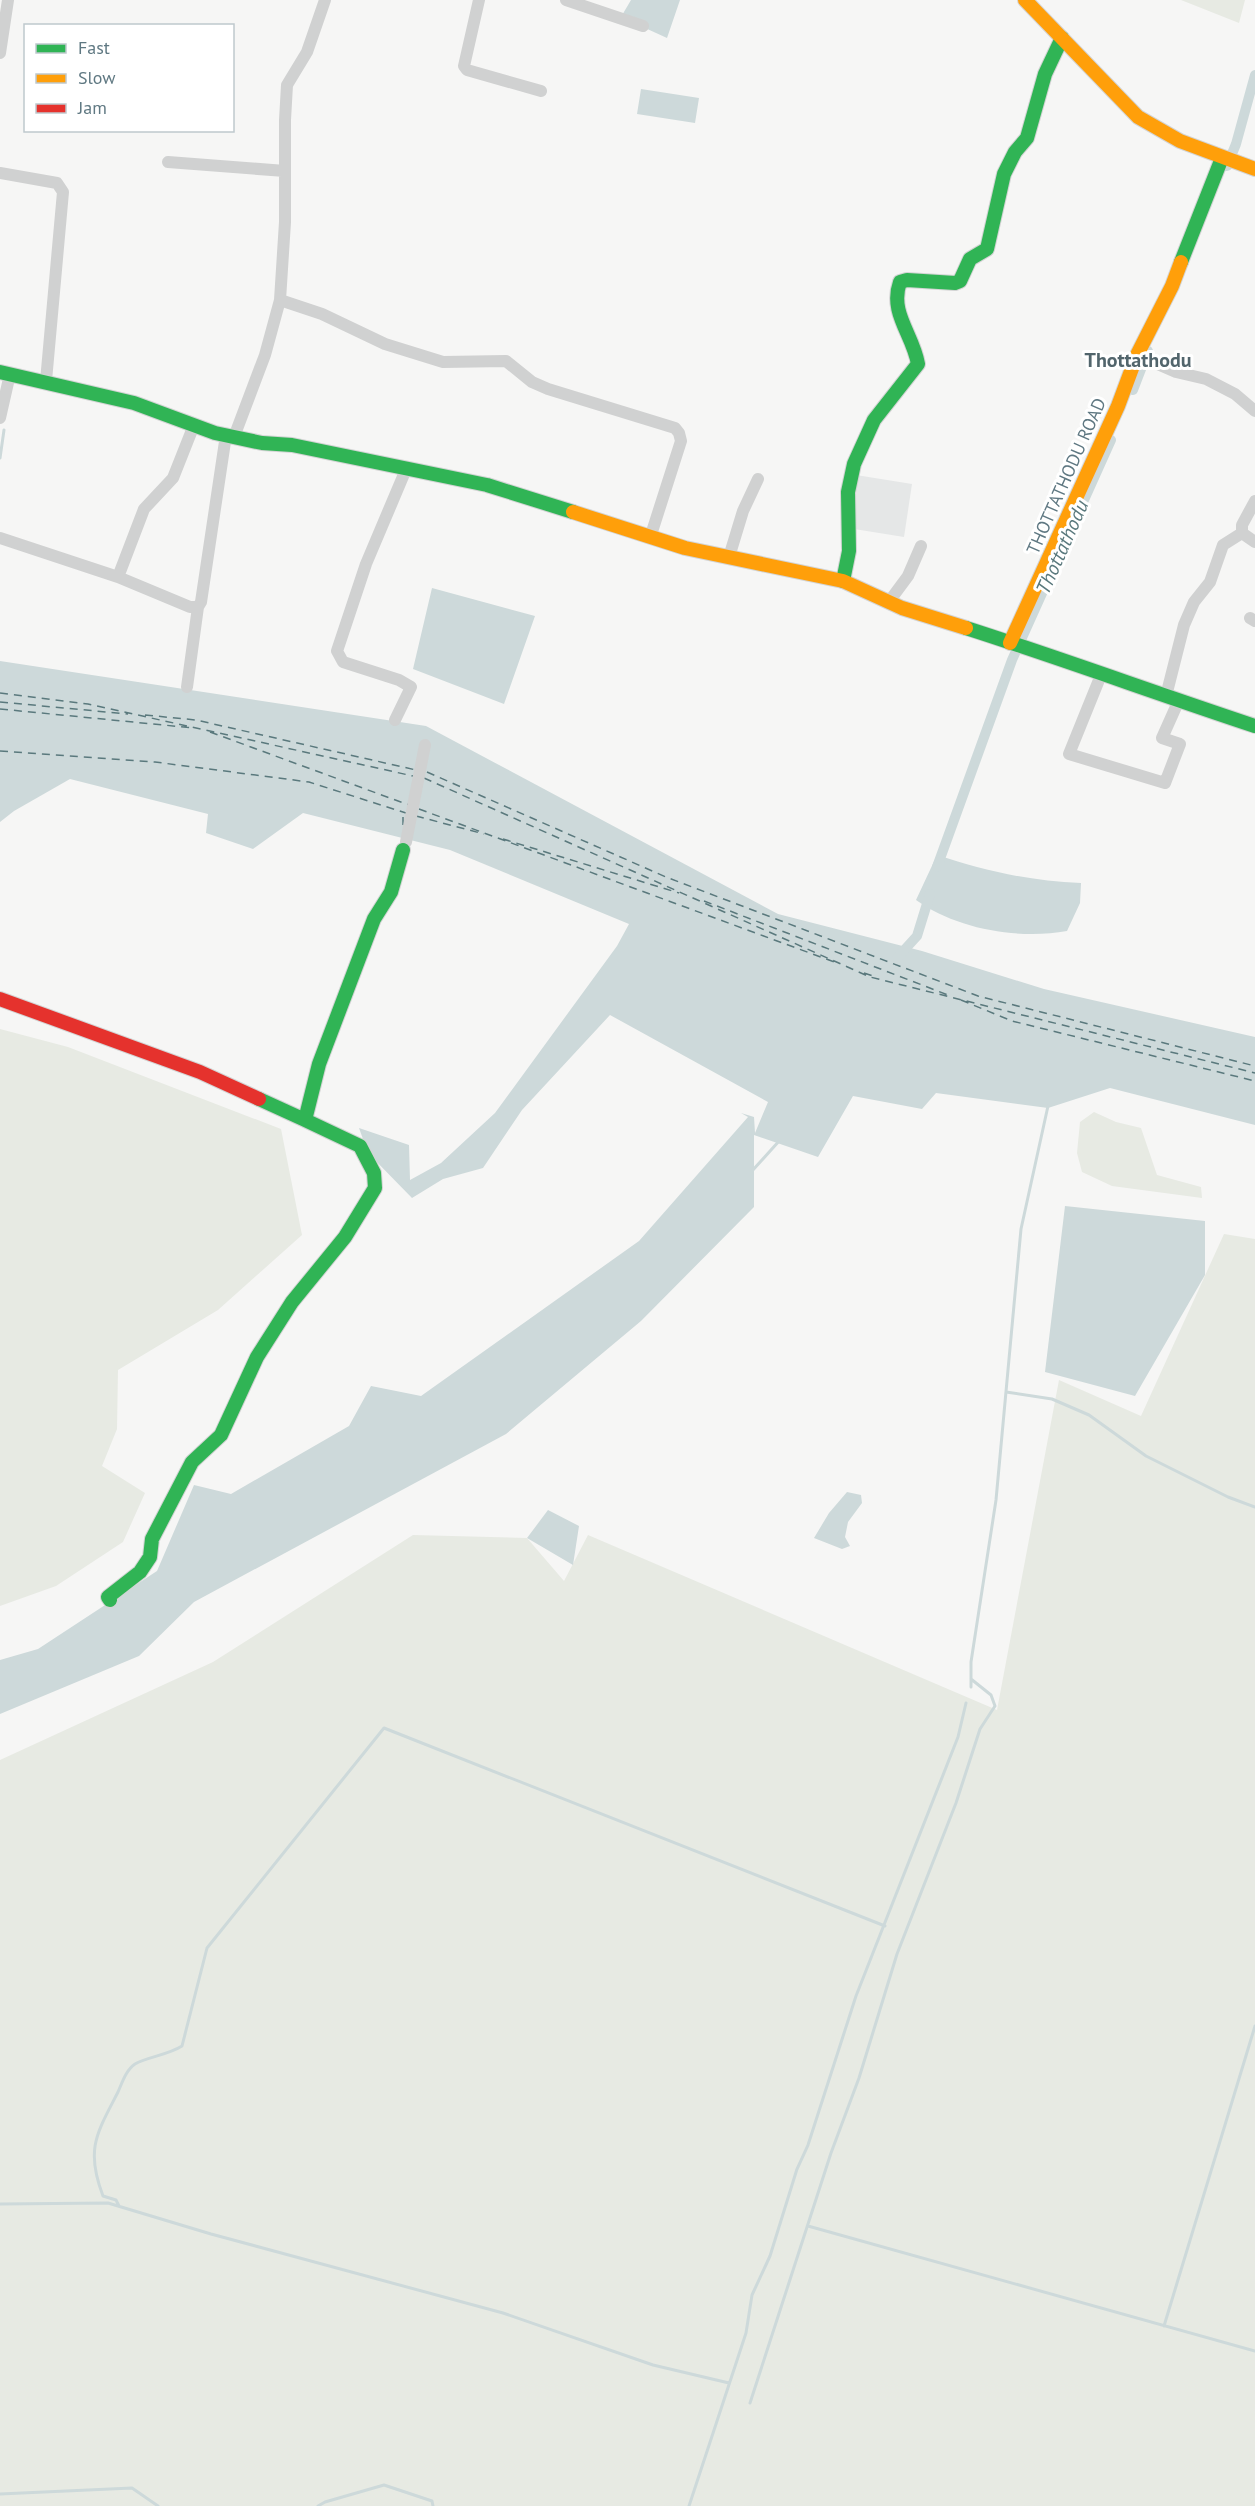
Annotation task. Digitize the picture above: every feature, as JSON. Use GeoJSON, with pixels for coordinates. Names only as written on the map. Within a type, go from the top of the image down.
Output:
{"type":"FeatureCollection","features":[{"type":"Feature","properties":{"kind":"street"},"geometry":{"type":"LineString","coordinates":[[0,53],[8,0]]}},
{"type":"Feature","properties":{"kind":"street"},"geometry":{"type":"LineString","coordinates":[[187,687],[198,607],[201,602],[230,436],[265,355],[280,300],[285,222],[287,85],[307,52],[325,0]]}},
{"type":"Feature","properties":{"kind":"street"},"geometry":{"type":"LineString","coordinates":[[479,0],[464,66],[467,70],[541,92]]}},
{"type":"Feature","properties":{"kind":"street"},"geometry":{"type":"LineString","coordinates":[[566,0],[643,26]]}},
{"type":"Feature","properties":{"kind":"street"},"geometry":{"type":"LineString","coordinates":[[1025,0],[1138,117],[1184,144],[1255,169]]}},
{"type":"Feature","properties":{"kind":"street"},"geometry":{"type":"LineString","coordinates":[[843,581],[849,565],[851,549],[848,494],[853,465],[874,419],[918,364],[917,357],[900,322],[897,288],[900,282],[906,280],[955,283],[960,281],[970,259],[987,249],[999,191],[1016,151],[1026,141],[1040,98],[1050,55],[1062,38]]}},
{"type":"Feature","properties":{"kind":"street","name":"THOTTATHODU ROAD"},"geometry":{"type":"LineString","coordinates":[[1016,644],[1227,159]]}},
{"type":"Feature","properties":{"kind":"street"},"geometry":{"type":"LineString","coordinates":[[168,162],[285,171]]}},
{"type":"Feature","properties":{"kind":"street"},"geometry":{"type":"LineString","coordinates":[[0,172],[57,183],[63,192],[46,381]]}},
{"type":"Feature","properties":{"kind":"street"},"geometry":{"type":"LineString","coordinates":[[280,300],[322,314],[385,344],[443,362],[506,362],[532,382],[548,389],[675,428],[681,441],[651,538]]}},
{"type":"Feature","properties":{"kind":"street"},"geometry":{"type":"LineString","coordinates":[[1142,357],[1176,372],[1206,379],[1235,394],[1255,411]]}},
{"type":"Feature","properties":{"kind":"street"},"geometry":{"type":"LineString","coordinates":[[0,418],[5,373],[134,403],[230,436],[262,443],[292,445],[487,485],[651,538],[843,581],[888,603],[1073,662],[1101,675],[1255,726]]}},
{"type":"Feature","properties":{"kind":"street"},"geometry":{"type":"LineString","coordinates":[[118,577],[144,509],[173,478],[194,425]]}},
{"type":"Feature","properties":{"kind":"street"},"geometry":{"type":"LineString","coordinates":[[395,720],[411,687],[399,680],[343,662],[337,651],[366,564],[407,467]]}},
{"type":"Feature","properties":{"kind":"street"},"geometry":{"type":"LineString","coordinates":[[729,557],[743,511],[758,479]]}},
{"type":"Feature","properties":{"kind":"street"},"geometry":{"type":"LineString","coordinates":[[1242,533],[1242,525],[1255,501]]}},
{"type":"Feature","properties":{"kind":"street"},"geometry":{"type":"LineString","coordinates":[[1101,675],[1069,754],[1165,783],[1180,744],[1162,738],[1172,698],[1184,625],[1194,602],[1210,582],[1224,545],[1242,533]]}},
{"type":"Feature","properties":{"kind":"street"},"geometry":{"type":"LineString","coordinates":[[1242,533],[1255,542]]}},
{"type":"Feature","properties":{"kind":"street"},"geometry":{"type":"LineString","coordinates":[[0,538],[118,577],[190,607],[198,607]]}},
{"type":"Feature","properties":{"kind":"street"},"geometry":{"type":"LineString","coordinates":[[888,603],[908,576],[921,546]]}},
{"type":"Feature","properties":{"kind":"street"},"geometry":{"type":"LineString","coordinates":[[305,1120],[322,1054],[374,920],[391,892],[404,846],[425,745]]}},
{"type":"Feature","properties":{"kind":"street"},"geometry":{"type":"LineString","coordinates":[[0,999],[200,1072],[334,1132],[360,1146],[374,1173],[375,1188],[345,1237],[292,1302],[257,1357],[221,1435],[192,1462],[152,1539],[150,1557],[140,1572],[108,1597],[110,1600]]}},
{"type":"Feature","properties":{"kind":"shaded area"},"geometry":{"type":"Polygon","coordinates":[[[631,0],[680,0],[667,38],[621,17],[631,0]]]}},
{"type":"Feature","properties":{"kind":"shaded area"},"geometry":{"type":"Polygon","coordinates":[[[1181,0],[1245,0],[1239,23],[1181,0]]]}},
{"type":"Feature","properties":{"kind":"shaded area"},"geometry":{"type":"Polygon","coordinates":[[[641,89],[699,98],[695,123],[637,114],[641,89]]]}},
{"type":"Feature","properties":{"kind":"shaded area"},"geometry":{"type":"Polygon","coordinates":[[[856,475],[912,484],[904,537],[848,528],[856,475]]]}},
{"type":"Feature","properties":{"kind":"shaded area"},"geometry":{"type":"Polygon","coordinates":[[[432,588],[535,616],[504,704],[413,669],[432,588]]]}},
{"type":"Feature","properties":{"kind":"shaded area"},"geometry":{"type":"Polygon","coordinates":[[[0,661],[426,726],[778,914],[922,951],[1044,989],[1255,1037],[1255,1125],[1110,1088],[1048,1108],[936,1093],[922,1109],[853,1096],[818,1157],[754,1135],[754,1207],[641,1321],[506,1434],[194,1602],[139,1656],[0,1714],[0,1660],[38,1649],[157,1571],[194,1485],[231,1494],[349,1426],[371,1386],[421,1396],[639,1241],[748,1117],[741,1113],[754,1117],[755,1133],[768,1102],[610,1015],[522,1110],[483,1168],[443,1179],[412,1198],[368,1153],[359,1128],[409,1145],[410,1180],[441,1163],[495,1113],[617,946],[629,924],[450,850],[303,813],[253,849],[206,833],[208,814],[70,779],[14,811],[0,822],[0,661]]]}},
{"type":"Feature","properties":{"kind":"shaded area"},"geometry":{"type":"Polygon","coordinates":[[[937,855],[1008,874],[1081,883],[1080,903],[1067,931],[1009,933],[969,925],[932,910],[916,900],[937,855]]]}},
{"type":"Feature","properties":{"kind":"shaded area"},"geometry":{"type":"Polygon","coordinates":[[[0,1029],[68,1047],[281,1129],[302,1235],[218,1310],[118,1370],[117,1429],[102,1466],[145,1493],[123,1542],[56,1586],[0,1606],[0,1029]]]}},
{"type":"Feature","properties":{"kind":"shaded area"},"geometry":{"type":"Polygon","coordinates":[[[1094,1112],[1116,1122],[1141,1128],[1157,1175],[1201,1187],[1202,1198],[1112,1186],[1082,1172],[1077,1153],[1080,1122],[1094,1112]]]}},
{"type":"Feature","properties":{"kind":"shaded area"},"geometry":{"type":"Polygon","coordinates":[[[1065,1206],[1205,1221],[1205,1275],[1135,1396],[1045,1372],[1065,1206]]]}},
{"type":"Feature","properties":{"kind":"shaded area"},"geometry":{"type":"Polygon","coordinates":[[[1224,1234],[1255,1239],[1255,2506],[0,2506],[0,1760],[213,1662],[413,1535],[527,1538],[564,1581],[588,1535],[997,1710],[1059,1380],[1141,1416],[1224,1234]]]}},
{"type":"Feature","properties":{"kind":"shaded area"},"geometry":{"type":"Polygon","coordinates":[[[847,1492],[861,1495],[862,1503],[848,1522],[845,1537],[850,1546],[842,1549],[814,1538],[829,1513],[847,1492]]]}},
{"type":"Feature","properties":{"kind":"shaded area"},"geometry":{"type":"Polygon","coordinates":[[[548,1510],[579,1526],[573,1565],[527,1538],[548,1510]]]}},
{"type":"Feature","properties":{"kind":"waterway","name":"Thottathodu"},"geometry":{"type":"LineString","coordinates":[[1227,166],[1236,144],[1255,75]]}},
{"type":"Feature","properties":{"kind":"waterway","name":"Thottathodu"},"geometry":{"type":"LineString","coordinates":[[1133,390],[1148,351]]}},
{"type":"Feature","properties":{"kind":"waterway"},"geometry":{"type":"LineString","coordinates":[[0,458],[4,430]]}},
{"type":"Feature","properties":{"kind":"waterway","name":"Thottathodu"},"geometry":{"type":"LineString","coordinates":[[937,867],[1012,660],[1111,440]]}},
{"type":"Feature","properties":{"kind":"waterway","name":"Thottathodu"},"geometry":{"type":"LineString","coordinates":[[897,958],[917,936],[930,894]]}},
{"type":"Feature","properties":{"kind":"waterway"},"geometry":{"type":"LineString","coordinates":[[971,1687],[971,1662],[996,1500],[1021,1229],[1048,1106]]}},
{"type":"Feature","properties":{"kind":"waterway"},"geometry":{"type":"LineString","coordinates":[[752,1171],[780,1140]]}},
{"type":"Feature","properties":{"kind":"waterway"},"geometry":{"type":"LineString","coordinates":[[1006,1392],[1052,1399],[1089,1415],[1146,1456],[1228,1497],[1255,1507]]}},
{"type":"Feature","properties":{"kind":"waterway"},"geometry":{"type":"LineString","coordinates":[[750,2403],[831,2153],[859,2078],[897,1954],[956,1803],[980,1729],[995,1706],[991,1695],[971,1679]]}},
{"type":"Feature","properties":{"kind":"waterway"},"geometry":{"type":"LineString","coordinates":[[689,2506],[746,2333],[752,2295],[770,2256],[856,1996],[958,1737],[966,1703]]}},
{"type":"Feature","properties":{"kind":"waterway"},"geometry":{"type":"LineString","coordinates":[[119,2206],[116,2200],[103,2196],[94,2153],[99,2131],[125,2077],[135,2064],[182,2046],[207,1948],[384,1728],[885,1926]]}},
{"type":"Feature","properties":{"kind":"waterway"},"geometry":{"type":"LineString","coordinates":[[1164,2326],[1255,2026]]}},
{"type":"Feature","properties":{"kind":"waterway"},"geometry":{"type":"LineString","coordinates":[[0,2204],[108,2203],[211,2234],[503,2313],[653,2365],[729,2383]]}},
{"type":"Feature","properties":{"kind":"waterway"},"geometry":{"type":"LineString","coordinates":[[808,2226],[1255,2351]]}},
{"type":"Feature","properties":{"kind":"waterway"},"geometry":{"type":"LineString","coordinates":[[318,2506],[384,2485],[432,2501],[433,2506]]}},
{"type":"Feature","properties":{"kind":"waterway"},"geometry":{"type":"LineString","coordinates":[[0,2494],[132,2488],[158,2506]]}},
{"type":"Feature","properties":{"kind":"ferry route"},"geometry":{"type":"LineString","coordinates":[[0,693],[88,704],[413,776]]}},
{"type":"Feature","properties":{"kind":"ferry route"},"geometry":{"type":"LineString","coordinates":[[0,702],[128,714]]}},
{"type":"Feature","properties":{"kind":"ferry route"},"geometry":{"type":"LineString","coordinates":[[0,709],[194,728]]}},
{"type":"Feature","properties":{"kind":"ferry route"},"geometry":{"type":"LineString","coordinates":[[145,715],[196,720],[416,770]]}},
{"type":"Feature","properties":{"kind":"ferry route"},"geometry":{"type":"LineString","coordinates":[[210,732],[409,805]]}},
{"type":"Feature","properties":{"kind":"ferry route"},"geometry":{"type":"LineString","coordinates":[[0,751],[155,762],[309,782],[406,813]]}},
{"type":"Feature","properties":{"kind":"ferry route"},"geometry":{"type":"LineString","coordinates":[[427,772],[666,877],[978,996],[1255,1066]]}},
{"type":"Feature","properties":{"kind":"ferry route"},"geometry":{"type":"LineString","coordinates":[[424,778],[870,977],[1255,1073]]}},
{"type":"Feature","properties":{"kind":"ferry route"},"geometry":{"type":"LineString","coordinates":[[419,809],[837,963]]}},
{"type":"Feature","properties":{"kind":"ferry route"},"geometry":{"type":"LineString","coordinates":[[403,812],[403,825]]}},
{"type":"Feature","properties":{"kind":"ferry route"},"geometry":{"type":"LineString","coordinates":[[416,816],[484,834]]}},
{"type":"Feature","properties":{"kind":"ferry route"},"geometry":{"type":"LineString","coordinates":[[503,839],[679,893]]}},
{"type":"Feature","properties":{"kind":"ferry route"},"geometry":{"type":"LineString","coordinates":[[704,901],[948,995]]}},
{"type":"Feature","properties":{"kind":"ferry route"},"geometry":{"type":"LineString","coordinates":[[864,973],[876,977]]}},
{"type":"Feature","properties":{"kind":"ferry route"},"geometry":{"type":"LineString","coordinates":[[961,1000],[1012,1021],[1255,1081]]}},
{"type":"Feature","properties":{"kind":"traffic: fast"},"geometry":{"type":"LineString","coordinates":[[843,581],[849,551],[848,492],[854,464],[874,420],[918,364],[897,304],[900,282],[907,280],[955,283],[960,281],[970,259],[987,249],[1004,174],[1015,152],[1027,138],[1045,74],[1062,38]]}},
{"type":"Feature","properties":{"kind":"traffic: fast"},"geometry":{"type":"LineString","coordinates":[[1181,262],[1222,158]]}},
{"type":"Feature","properties":{"kind":"traffic: fast"},"geometry":{"type":"LineString","coordinates":[[0,372],[134,403],[215,433],[262,443],[292,445],[487,485],[573,512]]}},
{"type":"Feature","properties":{"kind":"traffic: fast"},"geometry":{"type":"LineString","coordinates":[[966,628],[1255,726]]}},
{"type":"Feature","properties":{"kind":"traffic: fast"},"geometry":{"type":"LineString","coordinates":[[259,1099],[305,1120],[319,1064],[374,919],[391,892],[403,850]]}},
{"type":"Feature","properties":{"kind":"traffic: fast"},"geometry":{"type":"LineString","coordinates":[[110,1600],[108,1597],[140,1572],[150,1557],[152,1539],[192,1462],[221,1435],[257,1357],[292,1302],[345,1237],[375,1188],[374,1173],[360,1146],[305,1120]]}},
{"type":"Feature","properties":{"kind":"traffic: slow"},"geometry":{"type":"LineString","coordinates":[[1025,0],[1138,117],[1180,141],[1255,169]]}},
{"type":"Feature","properties":{"kind":"traffic: slow"},"geometry":{"type":"LineString","coordinates":[[1010,643],[1118,406],[1137,355],[1172,286],[1181,262]]}},
{"type":"Feature","properties":{"kind":"traffic: slow"},"geometry":{"type":"LineString","coordinates":[[573,512],[685,548],[843,581],[902,608],[966,628]]}},
{"type":"Feature","properties":{"kind":"traffic: jam"},"geometry":{"type":"LineString","coordinates":[[0,999],[200,1072],[259,1099]]}},
{"type":"Feature","properties":{"kind":"district","name":"Thottathodu"},"geometry":{"type":"Point","coordinates":[1138,360]}}]}
